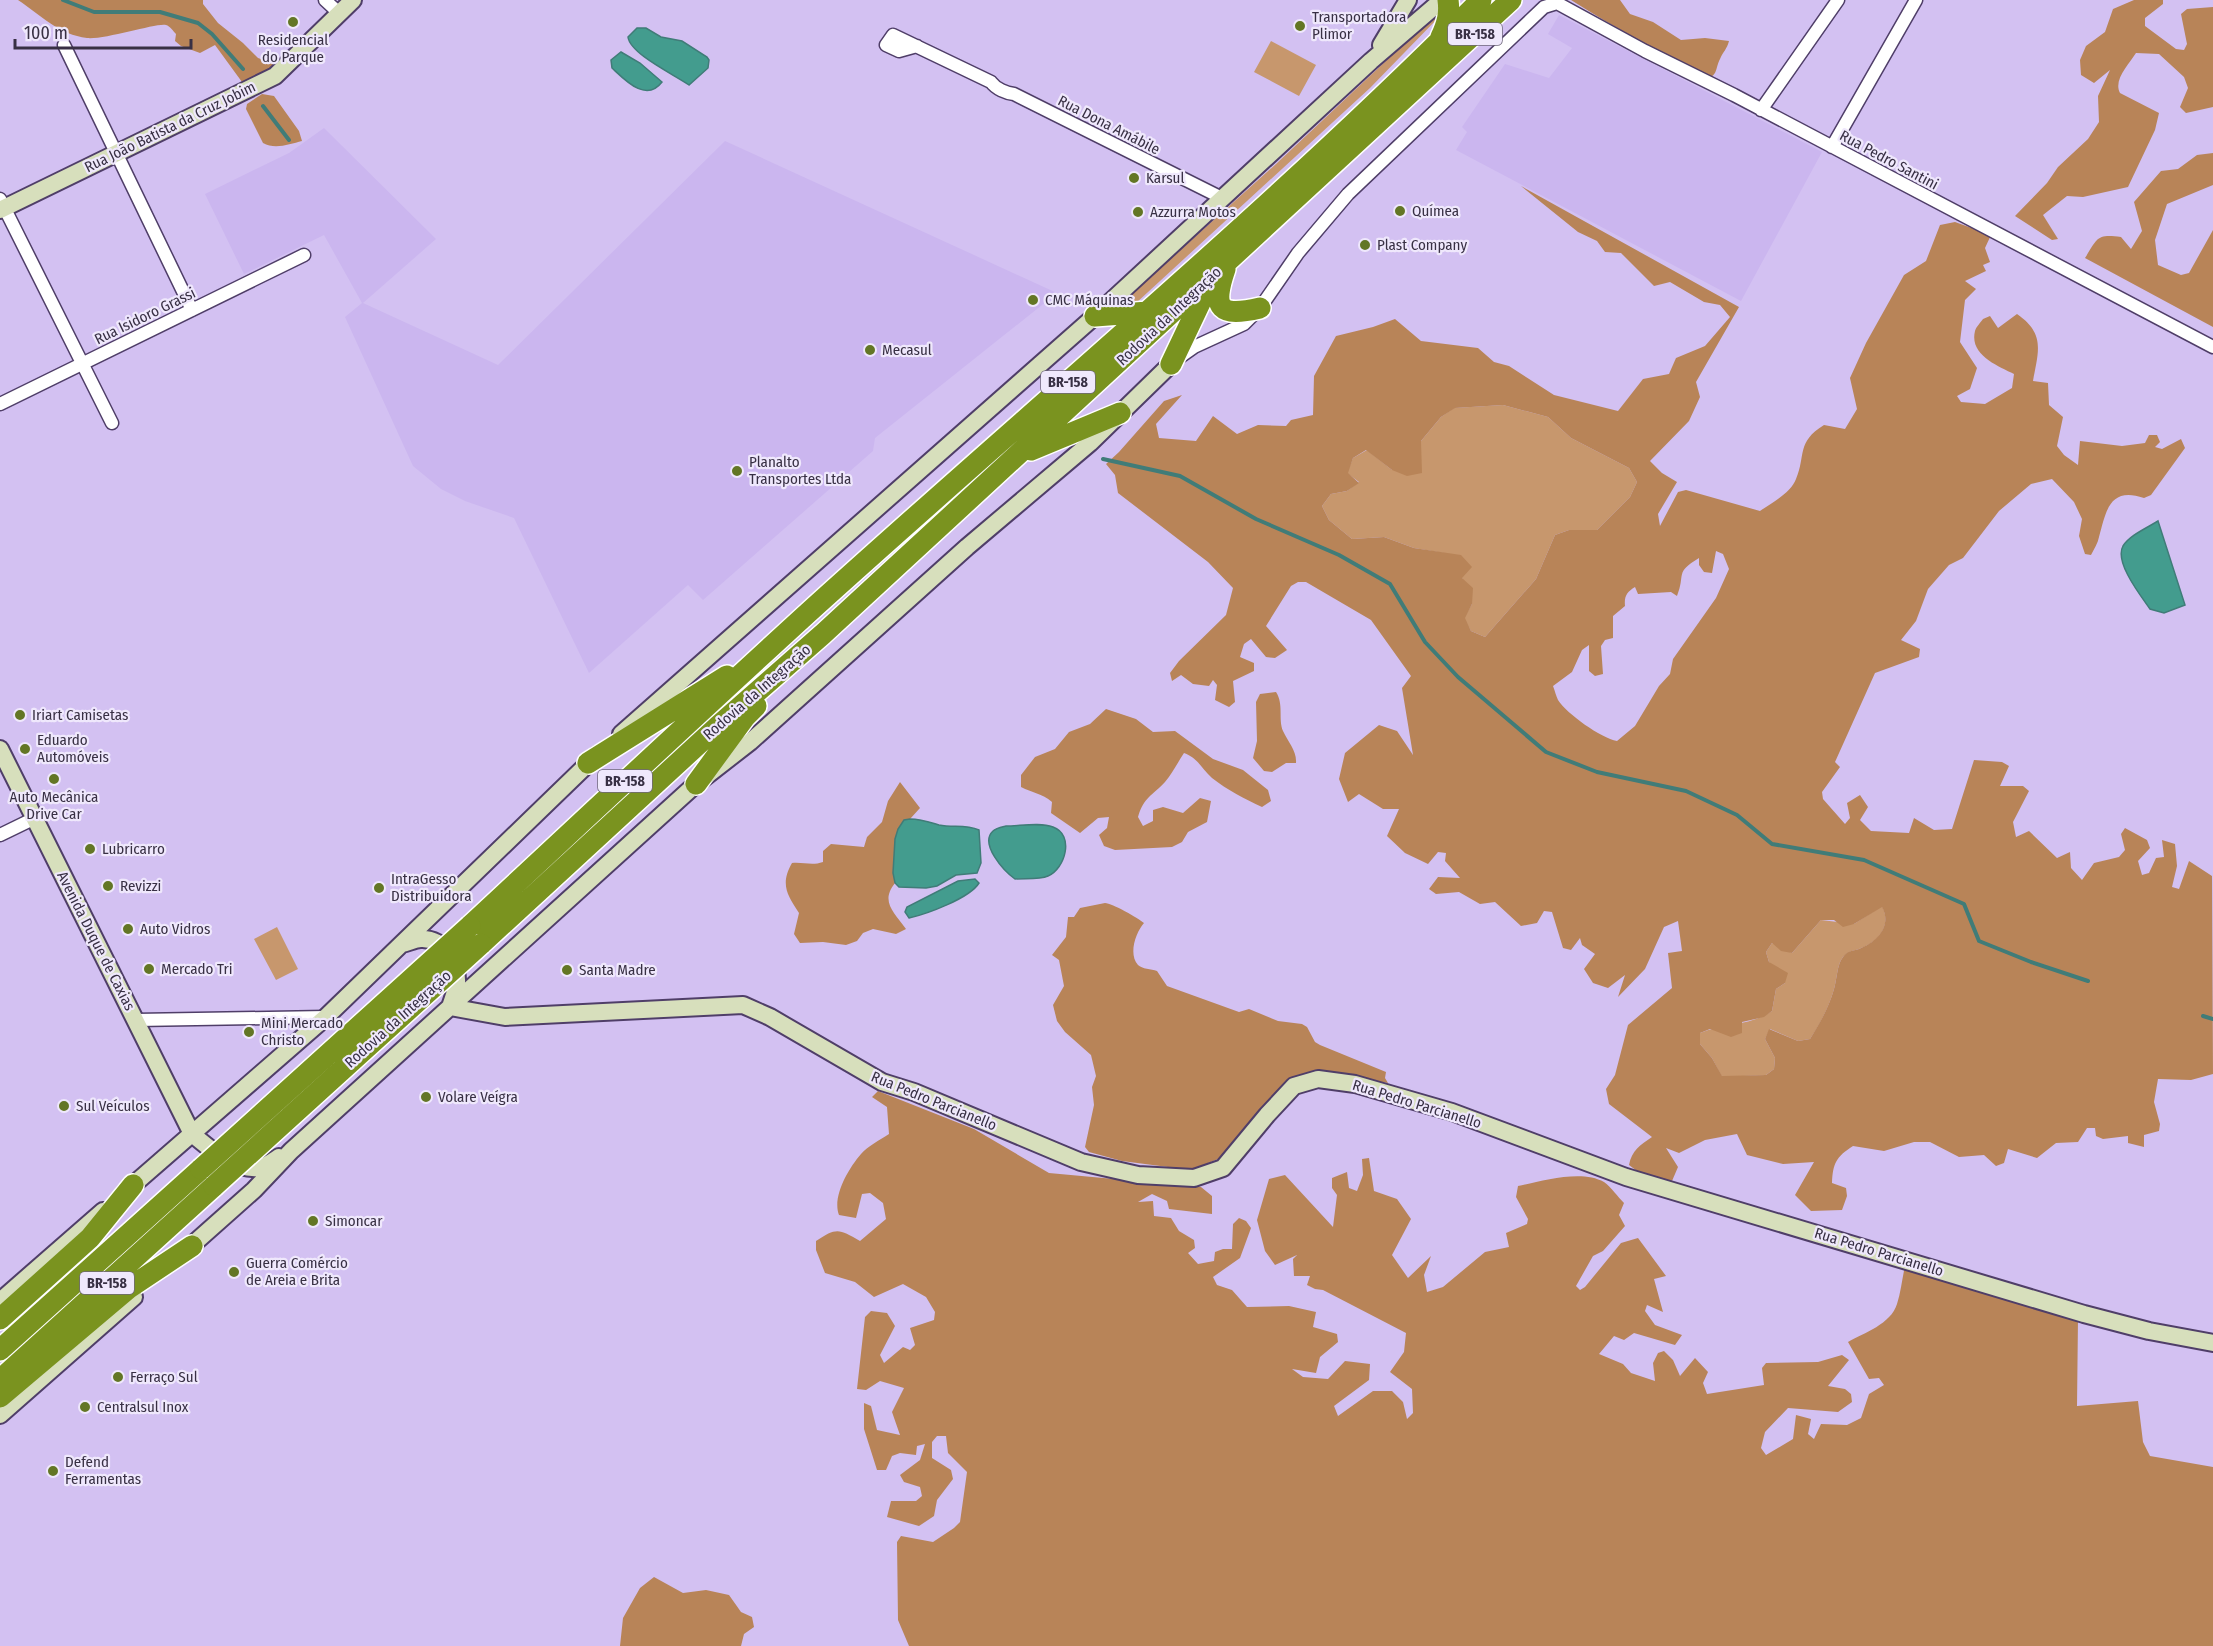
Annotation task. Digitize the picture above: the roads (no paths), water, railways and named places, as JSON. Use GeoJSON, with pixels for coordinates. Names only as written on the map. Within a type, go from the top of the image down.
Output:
{"type":"FeatureCollection","features":[{"type":"Feature","properties":{"kind":"highway"},"geometry":{"type":"LineString","coordinates":[[1438,43],[1448,21],[1450,10],[1448,0]]}},
{"type":"Feature","properties":{"kind":"highway","name":"Rodovia da Integração"},"geometry":{"type":"LineString","coordinates":[[0,1350],[470,926],[782,638],[1148,312],[1438,43],[1481,0]]}},
{"type":"Feature","properties":{"kind":"highway","name":"Rodovia da Integração"},"geometry":{"type":"LineString","coordinates":[[0,1380],[717,727],[823,634],[1511,0]]}},
{"type":"Feature","properties":{"kind":"highway"},"geometry":{"type":"LineString","coordinates":[[1220,269],[1219,303],[1229,312],[1260,308]]}},
{"type":"Feature","properties":{"kind":"highway","name":"BR-158"},"geometry":{"type":"LineString","coordinates":[[1171,364],[1220,269]]}},
{"type":"Feature","properties":{"kind":"highway"},"geometry":{"type":"LineString","coordinates":[[1095,316],[1148,312]]}},
{"type":"Feature","properties":{"kind":"highway","name":"BR-158"},"geometry":{"type":"LineString","coordinates":[[1016,456],[1120,413]]}},
{"type":"Feature","properties":{"kind":"highway","name":"BR-158"},"geometry":{"type":"LineString","coordinates":[[696,784],[745,717],[823,634]]}},
{"type":"Feature","properties":{"kind":"highway","name":"BR-158"},"geometry":{"type":"LineString","coordinates":[[588,763],[782,638]]}},
{"type":"Feature","properties":{"kind":"highway","name":"BR-158"},"geometry":{"type":"LineString","coordinates":[[0,1319],[90,1238],[134,1185]]}},
{"type":"Feature","properties":{"kind":"highway","name":"BR-158"},"geometry":{"type":"LineString","coordinates":[[0,1397],[129,1288],[192,1246]]}},
{"type":"Feature","properties":{"kind":"main road","name":"Rua João Batista da Cruz Jobim"},"geometry":{"type":"LineString","coordinates":[[2,206],[117,154],[275,76],[353,0]]}},
{"type":"Feature","properties":{"kind":"main road","name":"BR-158"},"geometry":{"type":"LineString","coordinates":[[1371,61],[1408,0]]}},
{"type":"Feature","properties":{"kind":"main road","name":"BR-158"},"geometry":{"type":"LineString","coordinates":[[0,1300],[326,1017],[588,763],[1095,316],[1371,61],[1442,0]]}},
{"type":"Feature","properties":{"kind":"main road","name":"BR-158"},"geometry":{"type":"LineString","coordinates":[[0,1415],[254,1190],[291,1151],[696,784],[750,742],[967,547],[1090,443],[1171,364]]}},
{"type":"Feature","properties":{"kind":"main road","name":"Avenida Duque de Caxias"},"geometry":{"type":"LineString","coordinates":[[0,749],[192,1134]]}},
{"type":"Feature","properties":{"kind":"main road"},"geometry":{"type":"LineString","coordinates":[[401,944],[422,939],[436,943],[446,951],[455,964],[457,984],[450,1007]]}},
{"type":"Feature","properties":{"kind":"main road","name":"Rua Pedro Parcianello"},"geometry":{"type":"LineString","coordinates":[[450,1007],[506,1017],[743,1005],[770,1017],[882,1082],[914,1092],[1081,1162],[1138,1175],[1194,1178],[1223,1168],[1294,1086],[1318,1079],[1355,1084],[1452,1112],[1626,1177],[1900,1257],[2073,1311],[2149,1331],[2213,1343]]}},
{"type":"Feature","properties":{"kind":"main road"},"geometry":{"type":"LineString","coordinates":[[192,1134],[227,1161],[245,1166],[260,1168],[291,1151]]}},
{"type":"Feature","properties":{"kind":"street"},"geometry":{"type":"LineString","coordinates":[[325,0],[339,14]]}},
{"type":"Feature","properties":{"kind":"street"},"geometry":{"type":"LineString","coordinates":[[1761,110],[1838,0]]}},
{"type":"Feature","properties":{"kind":"street"},"geometry":{"type":"LineString","coordinates":[[1832,147],[1916,0]]}},
{"type":"Feature","properties":{"kind":"street","name":"Rua Pedro Santini"},"geometry":{"type":"LineString","coordinates":[[1550,2],[1557,3],[2213,347]]}},
{"type":"Feature","properties":{"kind":"street","name":"BR-158"},"geometry":{"type":"LineString","coordinates":[[1171,364],[1194,347],[1244,324],[1260,308],[1298,253],[1348,194],[1550,2]]}},
{"type":"Feature","properties":{"kind":"street"},"geometry":{"type":"LineString","coordinates":[[64,45],[192,310]]}},
{"type":"Feature","properties":{"kind":"street","name":"Rua Dona Amábile"},"geometry":{"type":"LineString","coordinates":[[917,46],[991,82],[998,82],[1012,90],[1014,94],[1222,198]]}},
{"type":"Feature","properties":{"kind":"street"},"geometry":{"type":"LineString","coordinates":[[2,206],[112,423]]}},
{"type":"Feature","properties":{"kind":"street","name":"Rua Isidoro Grassi"},"geometry":{"type":"LineString","coordinates":[[0,404],[304,255]]}},
{"type":"Feature","properties":{"kind":"street"},"geometry":{"type":"LineString","coordinates":[[0,835],[35,818]]}},
{"type":"Feature","properties":{"kind":"street"},"geometry":{"type":"LineString","coordinates":[[136,1020],[326,1017]]}},
{"type":"Feature","properties":{"kind":"waterway"},"geometry":{"type":"LineString","coordinates":[[63,0],[94,12],[160,12],[198,23],[212,34],[243,69]]}},
{"type":"Feature","properties":{"kind":"waterway"},"geometry":{"type":"LineString","coordinates":[[263,106],[289,140]]}},
{"type":"Feature","properties":{"kind":"waterway"},"geometry":{"type":"LineString","coordinates":[[1103,459],[1180,476],[1256,519],[1339,555],[1390,584],[1425,642],[1458,677],[1546,752],[1597,772],[1686,791],[1737,815],[1772,844],[1864,860],[1964,904],[1979,941],[2031,962],[2088,981]]}},
{"type":"Feature","properties":{"kind":"waterway"},"geometry":{"type":"LineString","coordinates":[[2203,1016],[2213,1019]]}},
{"type":"Feature","properties":{"kind":"place","name":"Residencial do Parque"},"geometry":{"type":"Point","coordinates":[293,22]}},
{"type":"Feature","properties":{"kind":"place","name":"Transportadora Plimor"},"geometry":{"type":"Point","coordinates":[1300,26]}},
{"type":"Feature","properties":{"kind":"place","name":"Karsul"},"geometry":{"type":"Point","coordinates":[1134,178]}},
{"type":"Feature","properties":{"kind":"place","name":"Químea"},"geometry":{"type":"Point","coordinates":[1400,211]}},
{"type":"Feature","properties":{"kind":"place","name":"Azzurra Motos"},"geometry":{"type":"Point","coordinates":[1138,212]}},
{"type":"Feature","properties":{"kind":"place","name":"Plast Company"},"geometry":{"type":"Point","coordinates":[1365,245]}},
{"type":"Feature","properties":{"kind":"place","name":"CMC Máquinas"},"geometry":{"type":"Point","coordinates":[1033,300]}},
{"type":"Feature","properties":{"kind":"place","name":"Mecasul"},"geometry":{"type":"Point","coordinates":[870,350]}},
{"type":"Feature","properties":{"kind":"place","name":"Planalto Transportes Ltda"},"geometry":{"type":"Point","coordinates":[737,471]}},
{"type":"Feature","properties":{"kind":"place","name":"Iriart Camisetas"},"geometry":{"type":"Point","coordinates":[20,715]}},
{"type":"Feature","properties":{"kind":"place","name":"Eduardo Automóveis"},"geometry":{"type":"Point","coordinates":[25,749]}},
{"type":"Feature","properties":{"kind":"place","name":"Auto Mecânica Drive Car"},"geometry":{"type":"Point","coordinates":[54,779]}},
{"type":"Feature","properties":{"kind":"place","name":"Lubricarro"},"geometry":{"type":"Point","coordinates":[90,849]}},
{"type":"Feature","properties":{"kind":"place","name":"Revizzi"},"geometry":{"type":"Point","coordinates":[108,886]}},
{"type":"Feature","properties":{"kind":"place","name":"IntraGesso Distribuidora"},"geometry":{"type":"Point","coordinates":[379,888]}},
{"type":"Feature","properties":{"kind":"place","name":"Auto Vidros"},"geometry":{"type":"Point","coordinates":[128,929]}},
{"type":"Feature","properties":{"kind":"place","name":"Mercado Tri"},"geometry":{"type":"Point","coordinates":[149,969]}},
{"type":"Feature","properties":{"kind":"place","name":"Santa Madre"},"geometry":{"type":"Point","coordinates":[567,970]}},
{"type":"Feature","properties":{"kind":"place","name":"Mini Mercado Christo"},"geometry":{"type":"Point","coordinates":[249,1032]}},
{"type":"Feature","properties":{"kind":"place","name":"Volare Veígra"},"geometry":{"type":"Point","coordinates":[426,1097]}},
{"type":"Feature","properties":{"kind":"place","name":"Sul Veículos"},"geometry":{"type":"Point","coordinates":[64,1106]}},
{"type":"Feature","properties":{"kind":"place","name":"Simoncar"},"geometry":{"type":"Point","coordinates":[313,1221]}},
{"type":"Feature","properties":{"kind":"place","name":"Guerra Comércio de Areia e Brita"},"geometry":{"type":"Point","coordinates":[234,1272]}},
{"type":"Feature","properties":{"kind":"place","name":"Ferraço Sul"},"geometry":{"type":"Point","coordinates":[118,1377]}},
{"type":"Feature","properties":{"kind":"place","name":"Centralsul Inox"},"geometry":{"type":"Point","coordinates":[85,1407]}},
{"type":"Feature","properties":{"kind":"place","name":"Defend Ferramentas"},"geometry":{"type":"Point","coordinates":[53,1471]}}]}
